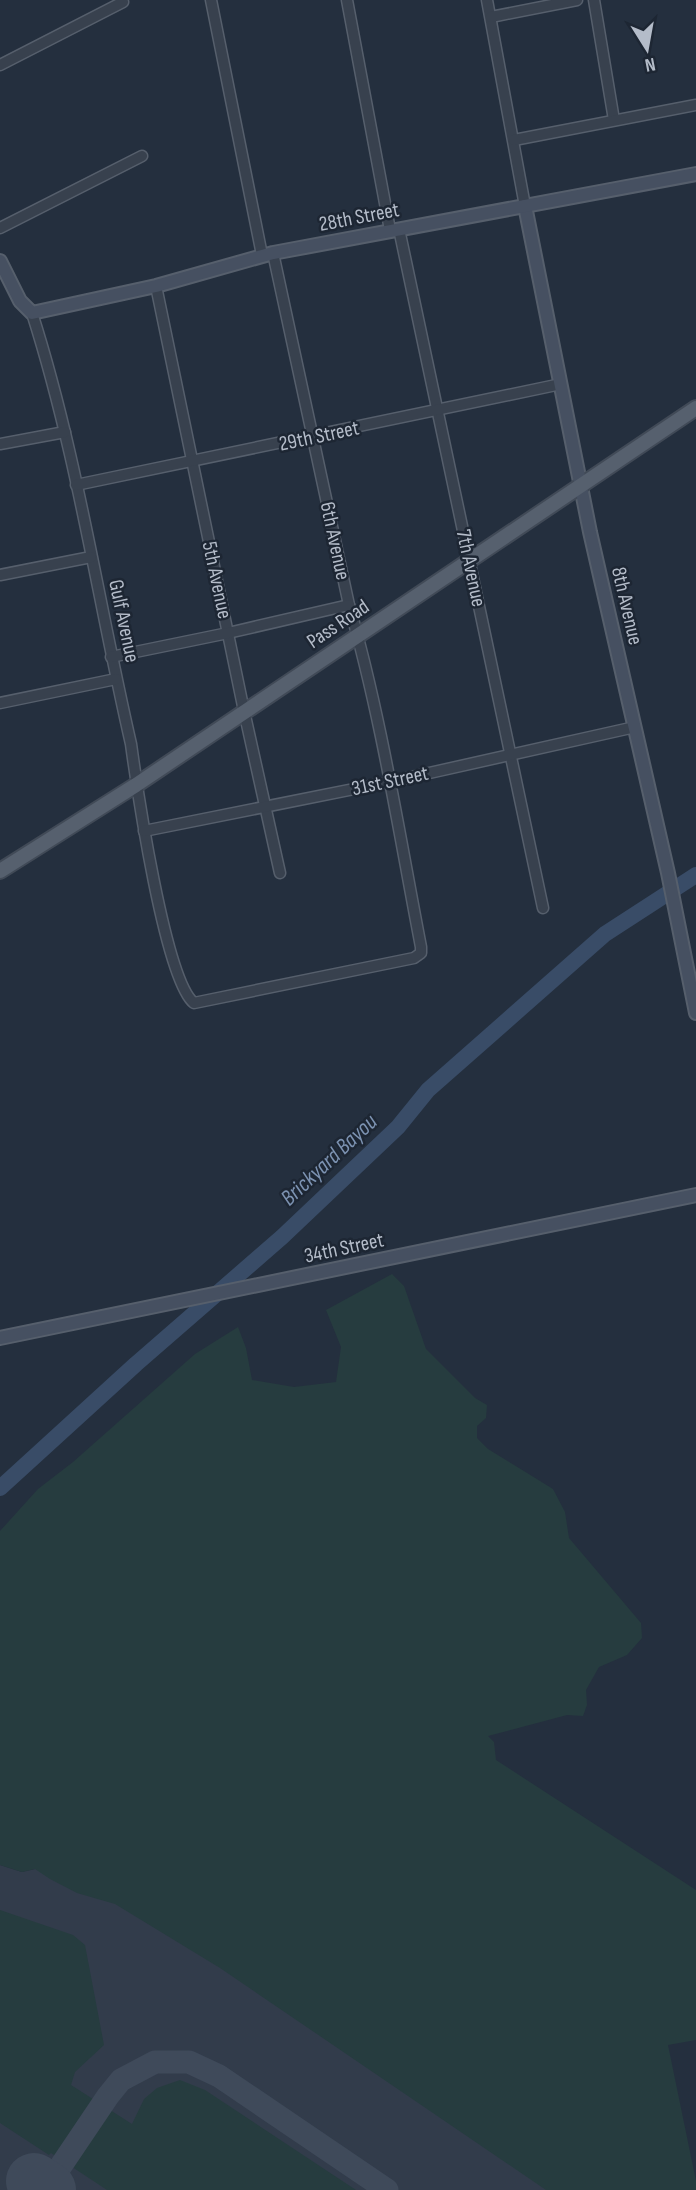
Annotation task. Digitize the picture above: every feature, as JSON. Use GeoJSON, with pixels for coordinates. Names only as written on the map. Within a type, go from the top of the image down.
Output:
{"type":"FeatureCollection","features":[{"type":"Feature","properties":{"kind":"main road","name":"Pass Road"},"geometry":{"type":"LineString","coordinates":[[0,871],[136,785],[696,408]]}},
{"type":"Feature","properties":{"kind":"street"},"geometry":{"type":"LineString","coordinates":[[211,0],[267,254]]}},
{"type":"Feature","properties":{"kind":"street"},"geometry":{"type":"LineString","coordinates":[[347,0],[394,229]]}},
{"type":"Feature","properties":{"kind":"street"},"geometry":{"type":"LineString","coordinates":[[487,0],[525,206]]}},
{"type":"Feature","properties":{"kind":"street"},"geometry":{"type":"LineString","coordinates":[[491,17],[577,0]]}},
{"type":"Feature","properties":{"kind":"street"},"geometry":{"type":"LineString","coordinates":[[594,0],[614,120]]}},
{"type":"Feature","properties":{"kind":"street"},"geometry":{"type":"LineString","coordinates":[[0,65],[123,2]]}},
{"type":"Feature","properties":{"kind":"street"},"geometry":{"type":"LineString","coordinates":[[514,140],[696,104]]}},
{"type":"Feature","properties":{"kind":"street"},"geometry":{"type":"LineString","coordinates":[[0,228],[142,156]]}},
{"type":"Feature","properties":{"kind":"street","name":"28th Street"},"geometry":{"type":"LineString","coordinates":[[32,313],[156,286],[267,254],[696,174]]}},
{"type":"Feature","properties":{"kind":"street","name":"8th Avenue"},"geometry":{"type":"LineString","coordinates":[[525,206],[581,485],[668,873],[696,1013]]}},
{"type":"Feature","properties":{"kind":"street","name":"7th Avenue"},"geometry":{"type":"LineString","coordinates":[[394,229],[438,411],[543,908]]}},
{"type":"Feature","properties":{"kind":"street","name":"6th Avenue"},"geometry":{"type":"LineString","coordinates":[[188,998],[194,1003],[414,958],[421,953],[358,636],[314,437],[267,254]]}},
{"type":"Feature","properties":{"kind":"street","name":"Gulf Avenue"},"geometry":{"type":"LineString","coordinates":[[0,261],[20,301],[32,313],[65,432],[131,744],[136,785],[169,946],[188,998]]}},
{"type":"Feature","properties":{"kind":"street","name":"5th Avenue"},"geometry":{"type":"LineString","coordinates":[[156,286],[280,873]]}},
{"type":"Feature","properties":{"kind":"street","name":"29th Street"},"geometry":{"type":"LineString","coordinates":[[76,485],[561,384]]}},
{"type":"Feature","properties":{"kind":"street"},"geometry":{"type":"LineString","coordinates":[[0,444],[65,432]]}},
{"type":"Feature","properties":{"kind":"street"},"geometry":{"type":"LineString","coordinates":[[0,575],[91,557]]}},
{"type":"Feature","properties":{"kind":"street"},"geometry":{"type":"LineString","coordinates":[[111,657],[349,605]]}},
{"type":"Feature","properties":{"kind":"street"},"geometry":{"type":"LineString","coordinates":[[0,703],[116,679]]}},
{"type":"Feature","properties":{"kind":"street","name":"31st Street"},"geometry":{"type":"LineString","coordinates":[[145,831],[389,782],[635,727]]}},
{"type":"Feature","properties":{"kind":"street","name":"34th Street"},"geometry":{"type":"LineString","coordinates":[[0,1338],[696,1195]]}},
{"type":"Feature","properties":{"kind":"shaded area"},"geometry":{"type":"Polygon","coordinates":[[[131,1847],[696,2181],[696,2190],[0,2190],[0,1865],[22,1872],[131,1847]]]}},
{"type":"Feature","properties":{"kind":"green space"},"geometry":{"type":"Polygon","coordinates":[[[392,1274],[404,1286],[426,1349],[475,1398],[487,1405],[486,1418],[477,1426],[477,1438],[488,1449],[553,1489],[565,1512],[569,1538],[641,1623],[642,1638],[627,1655],[599,1667],[586,1690],[587,1705],[583,1716],[567,1715],[488,1736],[494,1742],[496,1760],[696,1890],[696,2040],[668,2045],[696,2190],[546,2190],[220,1968],[115,1904],[77,1893],[35,1869],[22,1872],[0,1865],[0,1531],[38,1489],[73,1462],[195,1354],[238,1327],[246,1348],[252,1380],[294,1387],[336,1382],[341,1347],[326,1310],[392,1274]]]}},
{"type":"Feature","properties":{"kind":"green space"},"geometry":{"type":"Polygon","coordinates":[[[0,1910],[73,1935],[85,1945],[104,2045],[75,2072],[71,2085],[132,2124],[144,2099],[157,2088],[180,2080],[205,2090],[356,2190],[107,2190],[0,2123],[0,1910]]]}},
{"type":"Feature","properties":{"kind":"waterway","name":"Brickyard Bayou"},"geometry":{"type":"LineString","coordinates":[[0,1488],[136,1364],[282,1237],[398,1127],[428,1090],[605,934],[696,875]]}},
{"type":"Feature","properties":{"kind":"taxiway"},"geometry":{"type":"LineString","coordinates":[[46,2188],[121,2080],[155,2062],[189,2062],[219,2076],[387,2190]]}},
{"type":"Feature","properties":{"kind":"runway"},"geometry":{"type":"LineString","coordinates":[[34,2181],[48,2190]]}}]}
